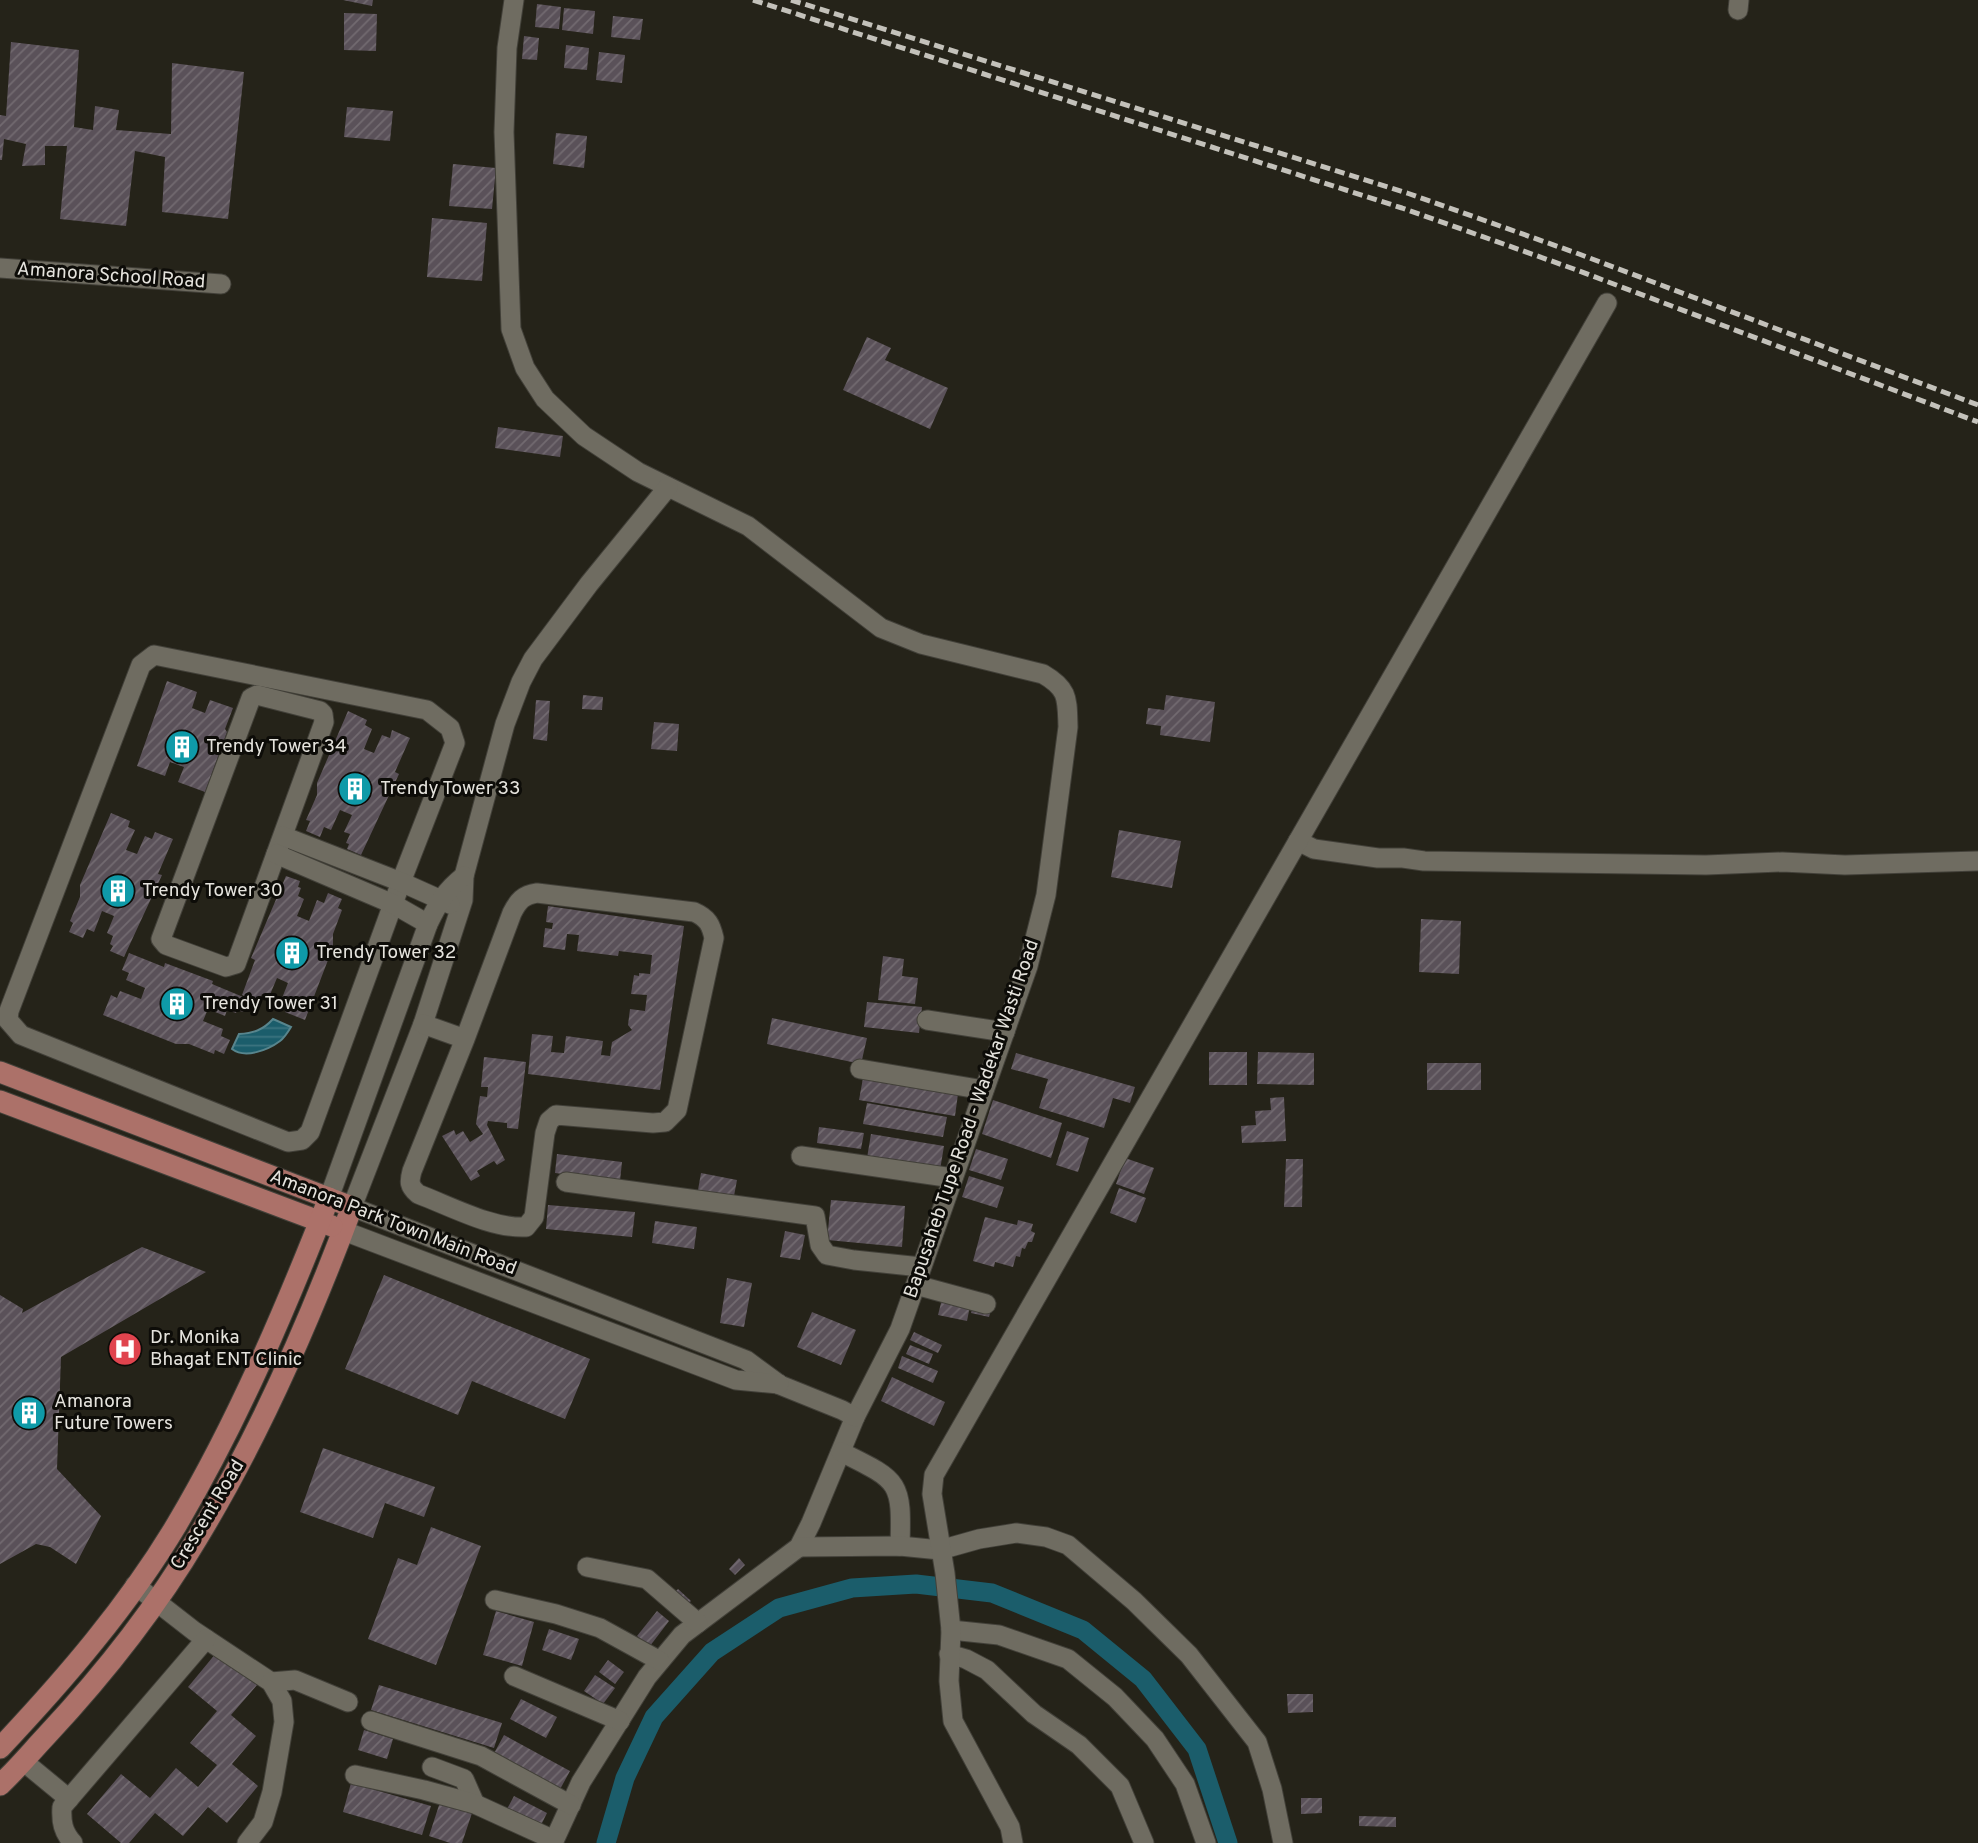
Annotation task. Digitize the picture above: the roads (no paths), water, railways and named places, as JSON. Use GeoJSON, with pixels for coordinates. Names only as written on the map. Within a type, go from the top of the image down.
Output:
{"type":"FeatureCollection","features":[{"type":"Feature","properties":{"kind":"main road","name":"Amanora Park Town Main Road"},"geometry":{"type":"LineString","coordinates":[[0,1072],[352,1207]]}},
{"type":"Feature","properties":{"kind":"main road","name":"Amanora Park Town Main Road"},"geometry":{"type":"LineString","coordinates":[[0,1101],[344,1231]]}},
{"type":"Feature","properties":{"kind":"main road","name":"Crescent Road"},"geometry":{"type":"LineString","coordinates":[[0,1748],[60,1684],[135,1585],[176,1525],[223,1439],[292,1294],[329,1198]]}},
{"type":"Feature","properties":{"kind":"main road","name":"Crescent Road"},"geometry":{"type":"LineString","coordinates":[[0,1785],[79,1700],[156,1600],[198,1538],[246,1451],[315,1304],[352,1207]]}},
{"type":"Feature","properties":{"kind":"street","name":"Bapusaheb Tupe Road - Wadekar Wasti Road"},"geometry":{"type":"LineString","coordinates":[[514,0],[507,48],[504,132],[511,329],[525,368],[545,399],[584,436],[638,472],[748,526],[881,628],[921,644],[1043,674],[1059,683],[1067,700],[1068,727],[1046,895],[1028,966],[900,1329],[855,1418],[799,1547]]}},
{"type":"Feature","properties":{"kind":"street","name":"Amanora School Road"},"geometry":{"type":"LineString","coordinates":[[0,268],[221,284]]}},
{"type":"Feature","properties":{"kind":"street"},"geometry":{"type":"LineString","coordinates":[[1013,1843],[1010,1827],[953,1721],[949,1681],[951,1630],[932,1494],[934,1475],[1607,303]]}},
{"type":"Feature","properties":{"kind":"street"},"geometry":{"type":"LineString","coordinates":[[352,1207],[423,1024],[460,908],[464,876],[505,724],[521,682],[533,659],[589,584],[668,487]]}},
{"type":"Feature","properties":{"kind":"street"},"geometry":{"type":"LineString","coordinates":[[154,655],[426,710],[439,717],[450,728],[455,743],[401,882],[310,1132],[302,1140],[288,1142],[21,1035],[8,1020],[9,1011],[141,665],[154,655]]}},
{"type":"Feature","properties":{"kind":"street"},"geometry":{"type":"LineString","coordinates":[[254,695],[320,711],[324,717],[279,845],[234,966],[226,967],[163,942],[162,936],[254,695]]}},
{"type":"Feature","properties":{"kind":"street"},"geometry":{"type":"LineString","coordinates":[[1298,841],[1314,849],[1372,858],[1424,861],[1449,859],[1506,863],[1706,865],[1978,861]]}},
{"type":"Feature","properties":{"kind":"street"},"geometry":{"type":"LineString","coordinates":[[279,845],[401,882],[460,908]]}},
{"type":"Feature","properties":{"kind":"street"},"geometry":{"type":"LineString","coordinates":[[279,845],[428,924]]}},
{"type":"Feature","properties":{"kind":"street"},"geometry":{"type":"LineString","coordinates":[[329,1198],[428,924],[440,899],[464,876]]}},
{"type":"Feature","properties":{"kind":"street"},"geometry":{"type":"LineString","coordinates":[[537,893],[694,912],[705,917],[711,926],[714,938],[677,1110],[665,1122],[653,1124],[556,1115],[549,1121],[545,1133],[534,1217],[526,1227],[511,1228],[418,1194],[409,1182],[465,1039],[512,913],[526,894],[537,893]]}},
{"type":"Feature","properties":{"kind":"street"},"geometry":{"type":"LineString","coordinates":[[927,1020],[1004,1032]]}},
{"type":"Feature","properties":{"kind":"street"},"geometry":{"type":"LineString","coordinates":[[423,1024],[465,1039]]}},
{"type":"Feature","properties":{"kind":"street"},"geometry":{"type":"LineString","coordinates":[[860,1069],[984,1090]]}},
{"type":"Feature","properties":{"kind":"street"},"geometry":{"type":"LineString","coordinates":[[801,1156],[953,1178]]}},
{"type":"Feature","properties":{"kind":"street"},"geometry":{"type":"LineString","coordinates":[[566,1182],[815,1216],[820,1245],[827,1255],[919,1276],[986,1304]]}},
{"type":"Feature","properties":{"kind":"street","name":"Amanora Park Town Main Road"},"geometry":{"type":"LineString","coordinates":[[352,1207],[746,1360],[780,1385],[855,1418]]}},
{"type":"Feature","properties":{"kind":"street","name":"Amanora Park Town Main Road"},"geometry":{"type":"LineString","coordinates":[[344,1231],[736,1380],[780,1385]]}},
{"type":"Feature","properties":{"kind":"street"},"geometry":{"type":"LineString","coordinates":[[605,1330],[613,1308]]}},
{"type":"Feature","properties":{"kind":"street"},"geometry":{"type":"LineString","coordinates":[[841,1452],[878,1470],[898,1492],[901,1506],[900,1546]]}},
{"type":"Feature","properties":{"kind":"street"},"geometry":{"type":"LineString","coordinates":[[355,1775],[475,1804],[554,1842],[581,1782],[647,1677],[660,1661],[682,1635],[799,1547],[900,1546],[940,1550],[979,1539],[1016,1533],[1046,1537],[1068,1545],[1135,1601],[1189,1656],[1257,1742],[1272,1789],[1283,1843]]}},
{"type":"Feature","properties":{"kind":"street"},"geometry":{"type":"LineString","coordinates":[[587,1567],[647,1579],[698,1623]]}},
{"type":"Feature","properties":{"kind":"street"},"geometry":{"type":"LineString","coordinates":[[135,1585],[206,1639],[271,1682],[282,1701],[284,1721],[272,1792],[263,1822],[247,1843]]}},
{"type":"Feature","properties":{"kind":"street"},"geometry":{"type":"LineString","coordinates":[[495,1600],[556,1614],[600,1628],[660,1661]]}},
{"type":"Feature","properties":{"kind":"street"},"geometry":{"type":"LineString","coordinates":[[951,1630],[999,1635],[1068,1659],[1115,1697],[1155,1739],[1185,1783],[1206,1843]]}},
{"type":"Feature","properties":{"kind":"street"},"geometry":{"type":"LineString","coordinates":[[73,1843],[61,1821],[62,1807],[206,1639]]}},
{"type":"Feature","properties":{"kind":"street"},"geometry":{"type":"LineString","coordinates":[[949,1654],[987,1670],[1034,1714],[1079,1745],[1120,1786],[1144,1843]]}},
{"type":"Feature","properties":{"kind":"street"},"geometry":{"type":"LineString","coordinates":[[514,1676],[620,1721]]}},
{"type":"Feature","properties":{"kind":"street"},"geometry":{"type":"LineString","coordinates":[[271,1682],[295,1680],[348,1702]]}},
{"type":"Feature","properties":{"kind":"street"},"geometry":{"type":"LineString","coordinates":[[371,1721],[481,1756],[570,1805]]}},
{"type":"Feature","properties":{"kind":"street"},"geometry":{"type":"LineString","coordinates":[[23,1761],[69,1799]]}},
{"type":"Feature","properties":{"kind":"street"},"geometry":{"type":"LineString","coordinates":[[432,1767],[464,1779],[475,1804]]}},
{"type":"Feature","properties":{"kind":"water"},"geometry":{"type":"Polygon","coordinates":[[[273,1019],[291,1027],[280,1041],[250,1053],[232,1049],[239,1034],[258,1030],[273,1019]]]}},
{"type":"Feature","properties":{"kind":"waterway"},"geometry":{"type":"LineString","coordinates":[[606,1843],[625,1778],[654,1717],[712,1652],[779,1608],[852,1588],[916,1584],[992,1593],[1083,1630],[1143,1679],[1197,1749],[1228,1843]]}},
{"type":"Feature","properties":{"kind":"railway"},"geometry":{"type":"LineString","coordinates":[[753,0],[1402,208],[1574,269],[1978,422]]}},
{"type":"Feature","properties":{"kind":"railway"},"geometry":{"type":"LineString","coordinates":[[791,0],[1407,193],[1579,254],[1978,405]]}},
{"type":"Feature","properties":{"kind":"place","name":"Trendy Tower 34"},"geometry":{"type":"Point","coordinates":[182,747]}},
{"type":"Feature","properties":{"kind":"place","name":"Trendy Tower 33"},"geometry":{"type":"Point","coordinates":[355,789]}},
{"type":"Feature","properties":{"kind":"place","name":"Trendy Tower 30"},"geometry":{"type":"Point","coordinates":[118,891]}},
{"type":"Feature","properties":{"kind":"place","name":"Trendy Tower 32"},"geometry":{"type":"Point","coordinates":[292,953]}},
{"type":"Feature","properties":{"kind":"place","name":"Trendy Tower 31"},"geometry":{"type":"Point","coordinates":[177,1004]}},
{"type":"Feature","properties":{"kind":"place","name":"Dr. Monika Bhagat ENT Clinic"},"geometry":{"type":"Point","coordinates":[125,1349]}},
{"type":"Feature","properties":{"kind":"place","name":"Amanora Future Towers"},"geometry":{"type":"Point","coordinates":[29,1413]}}]}
